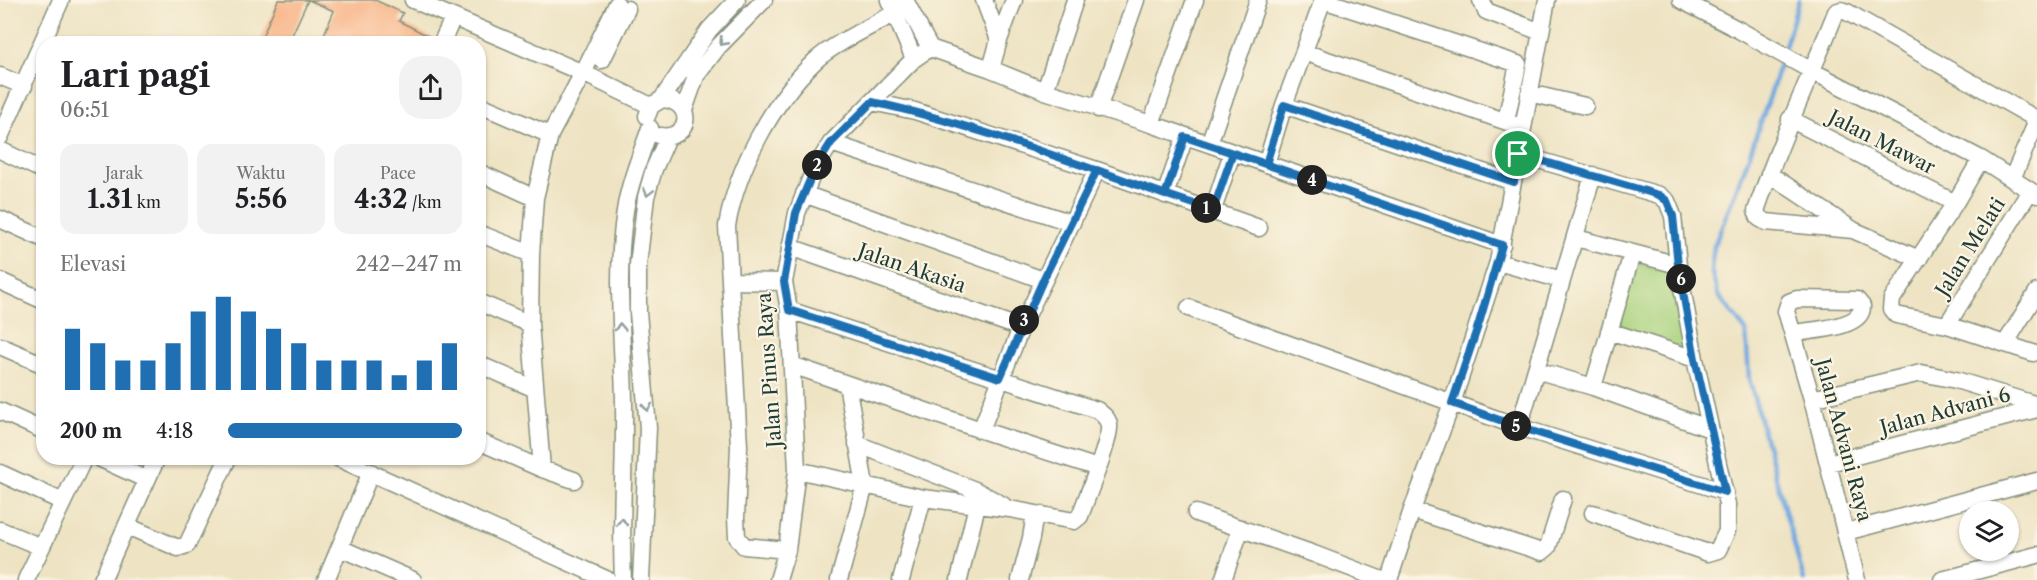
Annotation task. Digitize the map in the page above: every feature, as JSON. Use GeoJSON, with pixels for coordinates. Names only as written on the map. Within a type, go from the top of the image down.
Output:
{"type":"FeatureCollection","features":[{"type":"Feature","properties":{"kind":"street"},"geometry":{"type":"LineString","coordinates":[[46,36],[62,0]]}},
{"type":"Feature","properties":{"kind":"street"},"geometry":{"type":"LineString","coordinates":[[413,0],[588,75],[607,93],[652,111]]}},
{"type":"Feature","properties":{"kind":"street"},"geometry":{"type":"LineString","coordinates":[[623,580],[621,544],[624,401],[619,300],[625,210],[652,111],[709,30],[737,0]]}},
{"type":"Feature","properties":{"kind":"street"},"geometry":{"type":"LineString","coordinates":[[652,111],[654,133],[661,137],[669,137],[681,130],[685,124],[684,110],[696,76],[718,47],[764,0]]}},
{"type":"Feature","properties":{"kind":"street"},"geometry":{"type":"LineString","coordinates":[[984,0],[999,40]]}},
{"type":"Feature","properties":{"kind":"street"},"geometry":{"type":"LineString","coordinates":[[992,69],[999,40],[1014,0]]}},
{"type":"Feature","properties":{"kind":"street"},"geometry":{"type":"LineString","coordinates":[[1045,91],[1075,0]]}},
{"type":"Feature","properties":{"kind":"street"},"geometry":{"type":"LineString","coordinates":[[1098,109],[1136,0]]}},
{"type":"Feature","properties":{"kind":"street"},"geometry":{"type":"LineString","coordinates":[[1150,124],[1195,0]]}},
{"type":"Feature","properties":{"kind":"street"},"geometry":{"type":"LineString","coordinates":[[1209,144],[1258,0]]}},
{"type":"Feature","properties":{"kind":"street"},"geometry":{"type":"LineString","coordinates":[[1266,164],[1284,105],[1323,0],[1518,64],[1506,122]]}},
{"type":"Feature","properties":{"kind":"street"},"geometry":{"type":"LineString","coordinates":[[1481,0],[1486,11],[1540,32]]}},
{"type":"Feature","properties":{"kind":"street"},"geometry":{"type":"LineString","coordinates":[[1389,580],[1412,510],[1452,403],[1498,262],[1547,0]]}},
{"type":"Feature","properties":{"kind":"street"},"geometry":{"type":"LineString","coordinates":[[1681,0],[1980,159],[2033,193]]}},
{"type":"Feature","properties":{"kind":"street"},"geometry":{"type":"LineString","coordinates":[[542,469],[531,324],[531,254],[535,198],[550,135],[588,75],[621,3]]}},
{"type":"Feature","properties":{"kind":"street"},"geometry":{"type":"LineString","coordinates":[[896,4],[930,48],[992,69],[1045,91],[1150,124],[1502,245]]}},
{"type":"Feature","properties":{"kind":"street"},"geometry":{"type":"LineString","coordinates":[[896,4],[914,59]]}},
{"type":"Feature","properties":{"kind":"street"},"geometry":{"type":"LineString","coordinates":[[787,550],[744,546],[737,537],[739,446],[727,226],[731,201],[748,156],[794,84],[817,60],[896,4]]}},
{"type":"Feature","properties":{"kind":"street"},"geometry":{"type":"LineString","coordinates":[[1852,230],[1762,220],[1756,211],[1790,119],[1836,12],[1841,10],[2031,116],[2035,121],[2034,128],[2012,179]]}},
{"type":"Feature","properties":{"kind":"street"},"geometry":{"type":"LineString","coordinates":[[445,36],[453,18]]}},
{"type":"Feature","properties":{"kind":"street","name":"Jalan Pinus Raya"},"geometry":{"type":"LineString","coordinates":[[778,580],[787,550],[797,470],[789,310],[784,282],[796,213],[814,170],[831,143],[914,59],[930,48]]}},
{"type":"Feature","properties":{"kind":"street"},"geometry":{"type":"LineString","coordinates":[[1304,52],[1523,127]]}},
{"type":"Feature","properties":{"kind":"street"},"geometry":{"type":"LineString","coordinates":[[0,137],[36,59]]}},
{"type":"Feature","properties":{"kind":"street"},"geometry":{"type":"LineString","coordinates":[[0,76],[24,86]]}},
{"type":"Feature","properties":{"kind":"street"},"geometry":{"type":"LineString","coordinates":[[1529,93],[1585,106]]}},
{"type":"Feature","properties":{"kind":"street"},"geometry":{"type":"LineString","coordinates":[[652,111],[671,100],[678,103],[684,110]]}},
{"type":"Feature","properties":{"kind":"street"},"geometry":{"type":"LineString","coordinates":[[872,102],[915,111],[1097,170],[1259,228]]}},
{"type":"Feature","properties":{"kind":"street"},"geometry":{"type":"LineString","coordinates":[[1284,105],[1514,182]]}},
{"type":"Feature","properties":{"kind":"street"},"geometry":{"type":"LineString","coordinates":[[486,107],[550,135]]}},
{"type":"Feature","properties":{"kind":"street","name":"Jalan Mawar"},"geometry":{"type":"LineString","coordinates":[[1790,119],[1955,203]]}},
{"type":"Feature","properties":{"kind":"street"},"geometry":{"type":"LineString","coordinates":[[641,580],[648,428],[638,312],[638,265],[646,197],[654,169],[669,137]]}},
{"type":"Feature","properties":{"kind":"street"},"geometry":{"type":"LineString","coordinates":[[1165,195],[1185,137]]}},
{"type":"Feature","properties":{"kind":"street"},"geometry":{"type":"LineString","coordinates":[[831,143],[1072,223]]}},
{"type":"Feature","properties":{"kind":"street"},"geometry":{"type":"LineString","coordinates":[[0,150],[36,167]]}},
{"type":"Feature","properties":{"kind":"street"},"geometry":{"type":"LineString","coordinates":[[1213,210],[1233,153]]}},
{"type":"Feature","properties":{"kind":"street"},"geometry":{"type":"LineString","coordinates":[[1518,154],[1659,195],[1667,201],[1673,216],[1678,265],[1695,359],[1725,492],[1727,531],[1718,550],[1708,553],[1593,513]]}},
{"type":"Feature","properties":{"kind":"street"},"geometry":{"type":"LineString","coordinates":[[1980,159],[1955,203],[1892,299],[1891,309],[1896,315],[1947,325],[2033,354]]}},
{"type":"Feature","properties":{"kind":"street"},"geometry":{"type":"LineString","coordinates":[[981,430],[1021,328],[1097,170]]}},
{"type":"Feature","properties":{"kind":"street"},"geometry":{"type":"LineString","coordinates":[[1769,174],[1852,230],[1919,259]]}},
{"type":"Feature","properties":{"kind":"street"},"geometry":{"type":"LineString","coordinates":[[1519,427],[1593,175]]}},
{"type":"Feature","properties":{"kind":"street"},"geometry":{"type":"LineString","coordinates":[[486,176],[535,198]]}},
{"type":"Feature","properties":{"kind":"street","name":"Jalan Melati"},"geometry":{"type":"LineString","coordinates":[[1947,325],[2033,193]]}},
{"type":"Feature","properties":{"kind":"street"},"geometry":{"type":"LineString","coordinates":[[804,194],[1043,280]]}},
{"type":"Feature","properties":{"kind":"street"},"geometry":{"type":"LineString","coordinates":[[0,219],[36,235]]}},
{"type":"Feature","properties":{"kind":"street"},"geometry":{"type":"LineString","coordinates":[[486,235],[531,254]]}},
{"type":"Feature","properties":{"kind":"street"},"geometry":{"type":"LineString","coordinates":[[1576,238],[1678,265]]}},
{"type":"Feature","properties":{"kind":"street","name":"Jalan Akasia"},"geometry":{"type":"LineString","coordinates":[[790,247],[1021,328]]}},
{"type":"Feature","properties":{"kind":"street"},"geometry":{"type":"LineString","coordinates":[[1593,387],[1632,254]]}},
{"type":"Feature","properties":{"kind":"street"},"geometry":{"type":"LineString","coordinates":[[1498,262],[1562,280]]}},
{"type":"Feature","properties":{"kind":"street"},"geometry":{"type":"LineString","coordinates":[[621,265],[638,265]]}},
{"type":"Feature","properties":{"kind":"street"},"geometry":{"type":"LineString","coordinates":[[0,281],[36,297]]}},
{"type":"Feature","properties":{"kind":"street"},"geometry":{"type":"LineString","coordinates":[[730,281],[784,282]]}},
{"type":"Feature","properties":{"kind":"street"},"geometry":{"type":"LineString","coordinates":[[2004,344],[2037,292]]}},
{"type":"Feature","properties":{"kind":"street","name":"Jalan Advani Raya"},"geometry":{"type":"LineString","coordinates":[[1794,333],[1852,322],[1860,317],[1863,312],[1862,306],[1857,300],[1797,299],[1789,302],[1786,311],[1812,399],[1857,580]]}},
{"type":"Feature","properties":{"kind":"street"},"geometry":{"type":"LineString","coordinates":[[486,305],[531,324]]}},
{"type":"Feature","properties":{"kind":"street"},"geometry":{"type":"LineString","coordinates":[[1189,308],[1519,427],[1725,492]]}},
{"type":"Feature","properties":{"kind":"street"},"geometry":{"type":"LineString","coordinates":[[789,310],[1097,410],[1106,416],[1109,425],[1098,468],[1080,516],[1074,521],[1010,509],[923,498],[797,470]]}},
{"type":"Feature","properties":{"kind":"street"},"geometry":{"type":"LineString","coordinates":[[1609,331],[1695,359]]}},
{"type":"Feature","properties":{"kind":"street"},"geometry":{"type":"LineString","coordinates":[[0,346],[36,362]]}},
{"type":"Feature","properties":{"kind":"street"},"geometry":{"type":"LineString","coordinates":[[792,365],[1098,468]]}},
{"type":"Feature","properties":{"kind":"street"},"geometry":{"type":"LineString","coordinates":[[486,368],[535,389]]}},
{"type":"Feature","properties":{"kind":"street"},"geometry":{"type":"LineString","coordinates":[[1536,370],[1593,387],[1710,429]]}},
{"type":"Feature","properties":{"kind":"street"},"geometry":{"type":"LineString","coordinates":[[1812,399],[1921,373],[1956,380],[2037,407]]}},
{"type":"Feature","properties":{"kind":"street"},"geometry":{"type":"LineString","coordinates":[[839,580],[866,486],[847,384]]}},
{"type":"Feature","properties":{"kind":"street","name":"Jalan Advani 6"},"geometry":{"type":"LineString","coordinates":[[1829,464],[2037,407]]}},
{"type":"Feature","properties":{"kind":"street"},"geometry":{"type":"LineString","coordinates":[[0,411],[36,428]]}},
{"type":"Feature","properties":{"kind":"street"},"geometry":{"type":"LineString","coordinates":[[486,444],[574,480]]}},
{"type":"Feature","properties":{"kind":"street"},"geometry":{"type":"LineString","coordinates":[[857,444],[975,490],[1010,509]]}},
{"type":"Feature","properties":{"kind":"street"},"geometry":{"type":"LineString","coordinates":[[26,580],[81,465]]}},
{"type":"Feature","properties":{"kind":"street"},"geometry":{"type":"LineString","coordinates":[[114,465],[147,480]]}},
{"type":"Feature","properties":{"kind":"street"},"geometry":{"type":"LineString","coordinates":[[102,580],[154,465]]}},
{"type":"Feature","properties":{"kind":"street"},"geometry":{"type":"LineString","coordinates":[[127,526],[178,548],[187,545],[225,465]]}},
{"type":"Feature","properties":{"kind":"street"},"geometry":{"type":"LineString","coordinates":[[355,465],[608,580]]}},
{"type":"Feature","properties":{"kind":"street"},"geometry":{"type":"LineString","coordinates":[[326,580],[372,472]]}},
{"type":"Feature","properties":{"kind":"street"},"geometry":{"type":"LineString","coordinates":[[0,473],[63,502]]}},
{"type":"Feature","properties":{"kind":"street"},"geometry":{"type":"LineString","coordinates":[[1846,532],[2037,481]]}},
{"type":"Feature","properties":{"kind":"street"},"geometry":{"type":"LineString","coordinates":[[900,580],[923,498]]}},
{"type":"Feature","properties":{"kind":"street"},"geometry":{"type":"LineString","coordinates":[[1412,510],[1542,552],[1548,547],[1563,499]]}},
{"type":"Feature","properties":{"kind":"street"},"geometry":{"type":"LineString","coordinates":[[959,580],[977,506]]}},
{"type":"Feature","properties":{"kind":"street"},"geometry":{"type":"LineString","coordinates":[[1196,513],[1382,580]]}},
{"type":"Feature","properties":{"kind":"street"},"geometry":{"type":"LineString","coordinates":[[1020,580],[1035,514]]}},
{"type":"Feature","properties":{"kind":"street"},"geometry":{"type":"LineString","coordinates":[[1223,580],[1241,528]]}},
{"type":"Feature","properties":{"kind":"street"},"geometry":{"type":"LineString","coordinates":[[0,530],[41,547]]}},
{"type":"Feature","properties":{"kind":"street"},"geometry":{"type":"LineString","coordinates":[[340,548],[413,580]]}},
{"type":"Feature","properties":{"kind":"street"},"geometry":{"type":"LineString","coordinates":[[1942,580],[2037,555]]}},
{"type":"Feature","properties":{"kind":"green space"},"geometry":{"type":"Polygon","coordinates":[[[1635,262],[1677,274],[1691,353],[1618,330],[1635,262]]]}},
{"type":"Feature","properties":{"kind":"building"},"geometry":{"type":"Polygon","coordinates":[[[278,0],[308,0],[292,36],[262,36],[278,0]]]}},
{"type":"Feature","properties":{"kind":"building"},"geometry":{"type":"Polygon","coordinates":[[[309,0],[375,0],[403,13],[399,21],[428,36],[323,36],[334,11],[309,0]]]}},
{"type":"Feature","properties":{"kind":"waterway"},"geometry":{"type":"LineString","coordinates":[[1799,0],[1770,96],[1714,246],[1711,270],[1718,295],[1746,331],[1749,379],[1804,580]]}},
{"type":"Feature","properties":{"kind":"route"},"geometry":{"type":"LineString","coordinates":[[1518,154],[1514,182],[1284,105],[1266,164],[1233,153],[1213,210],[1165,195],[1097,170],[915,111],[872,102],[831,143],[814,170],[796,213],[784,282],[789,310],[1000,378],[1043,280],[1097,170],[1165,195],[1185,137],[1209,144],[1233,153],[1502,245],[1452,403],[1519,427],[1725,492],[1695,359],[1670,205],[1659,195],[1518,154]]}}]}
